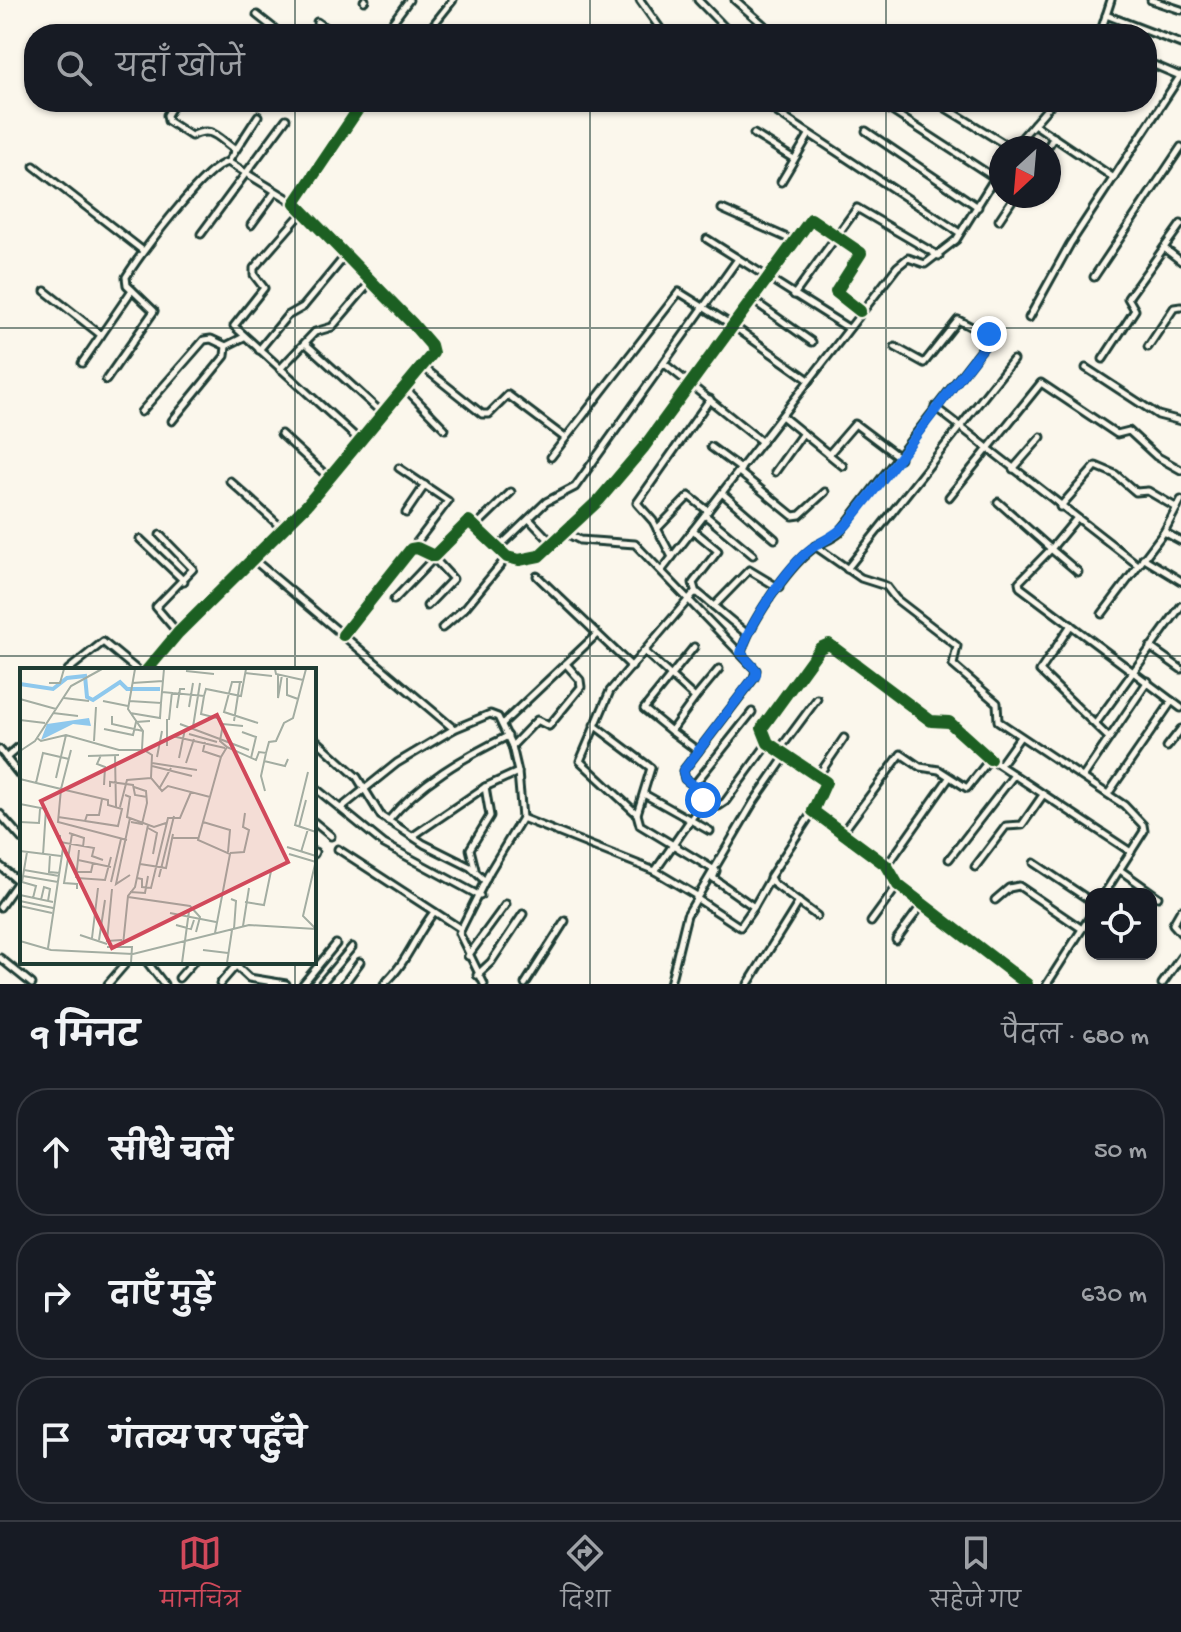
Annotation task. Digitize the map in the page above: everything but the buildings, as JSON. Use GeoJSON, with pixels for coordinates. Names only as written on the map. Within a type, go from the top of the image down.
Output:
{"type":"FeatureCollection","features":[{"type":"Feature","properties":{"kind":"street"},"geometry":{"type":"LineString","coordinates":[[391,24],[409,0]]}},
{"type":"Feature","properties":{"kind":"street"},"geometry":{"type":"LineString","coordinates":[[434,24],[453,0]]}},
{"type":"Feature","properties":{"kind":"street"},"geometry":{"type":"LineString","coordinates":[[640,0],[657,24]]}},
{"type":"Feature","properties":{"kind":"street"},"geometry":{"type":"LineString","coordinates":[[698,0],[721,24]]}},
{"type":"Feature","properties":{"kind":"street"},"geometry":{"type":"LineString","coordinates":[[735,0],[763,24]]}},
{"type":"Feature","properties":{"kind":"street"},"geometry":{"type":"LineString","coordinates":[[1103,24],[1111,0]]}},
{"type":"Feature","properties":{"kind":"street"},"geometry":{"type":"LineString","coordinates":[[1151,0],[1181,10]]}},
{"type":"Feature","properties":{"kind":"street"},"geometry":{"type":"LineString","coordinates":[[257,15],[268,24]]}},
{"type":"Feature","properties":{"kind":"street"},"geometry":{"type":"LineString","coordinates":[[1106,15],[1129,24]]}},
{"type":"Feature","properties":{"kind":"street"},"geometry":{"type":"LineString","coordinates":[[1157,35],[1181,44]]}},
{"type":"Feature","properties":{"kind":"street"},"geometry":{"type":"LineString","coordinates":[[1029,318],[1070,244],[1181,76],[1157,66]]}},
{"type":"Feature","properties":{"kind":"street"},"geometry":{"type":"LineString","coordinates":[[169,112],[168,121],[191,136],[202,129],[209,130],[234,149]]}},
{"type":"Feature","properties":{"kind":"street"},"geometry":{"type":"LineString","coordinates":[[295,203],[356,112]]}},
{"type":"Feature","properties":{"kind":"street"},"geometry":{"type":"LineString","coordinates":[[776,112],[960,233]]}},
{"type":"Feature","properties":{"kind":"street"},"geometry":{"type":"LineString","coordinates":[[893,112],[989,174]]}},
{"type":"Feature","properties":{"kind":"street"},"geometry":{"type":"LineString","coordinates":[[953,112],[992,136]]}},
{"type":"Feature","properties":{"kind":"street"},"geometry":{"type":"LineString","coordinates":[[1023,136],[1044,112]]}},
{"type":"Feature","properties":{"kind":"street"},"geometry":{"type":"LineString","coordinates":[[106,380],[127,353],[132,338],[154,311],[132,290],[126,277],[142,250],[213,168],[228,162],[258,116]]}},
{"type":"Feature","properties":{"kind":"street"},"geometry":{"type":"LineString","coordinates":[[201,234],[248,175],[286,119]]}},
{"type":"Feature","properties":{"kind":"street"},"geometry":{"type":"LineString","coordinates":[[1034,124],[1052,136]]}},
{"type":"Feature","properties":{"kind":"street"},"geometry":{"type":"LineString","coordinates":[[866,131],[978,207]]}},
{"type":"Feature","properties":{"kind":"street"},"geometry":{"type":"LineString","coordinates":[[754,134],[794,159]]}},
{"type":"Feature","properties":{"kind":"street"},"geometry":{"type":"LineString","coordinates":[[781,182],[809,135]]}},
{"type":"Feature","properties":{"kind":"street"},"geometry":{"type":"LineString","coordinates":[[1061,142],[1114,178]]}},
{"type":"Feature","properties":{"kind":"street"},"geometry":{"type":"LineString","coordinates":[[1094,277],[1181,147]]}},
{"type":"Feature","properties":{"kind":"street"},"geometry":{"type":"LineString","coordinates":[[149,668],[178,633],[284,530],[433,353],[431,345],[372,280],[295,203],[228,162]]}},
{"type":"Feature","properties":{"kind":"street"},"geometry":{"type":"LineString","coordinates":[[34,166],[142,250]]}},
{"type":"Feature","properties":{"kind":"street"},"geometry":{"type":"LineString","coordinates":[[662,570],[860,311],[905,260],[925,264],[939,256],[960,233],[989,188]]}},
{"type":"Feature","properties":{"kind":"street"},"geometry":{"type":"LineString","coordinates":[[251,225],[275,192]]}},
{"type":"Feature","properties":{"kind":"street"},"geometry":{"type":"LineString","coordinates":[[794,295],[859,208],[939,256]]}},
{"type":"Feature","properties":{"kind":"street"},"geometry":{"type":"LineString","coordinates":[[999,220],[1007,208]]}},
{"type":"Feature","properties":{"kind":"street"},"geometry":{"type":"LineString","coordinates":[[722,209],[794,241]]}},
{"type":"Feature","properties":{"kind":"street"},"geometry":{"type":"LineString","coordinates":[[302,213],[253,270],[264,288],[234,325],[359,440]]}},
{"type":"Feature","properties":{"kind":"street"},"geometry":{"type":"LineString","coordinates":[[394,600],[466,522],[476,526],[507,557],[536,558],[599,500],[692,385],[811,219],[839,236],[861,256],[836,294],[860,311]]}},
{"type":"Feature","properties":{"kind":"street"},"geometry":{"type":"LineString","coordinates":[[1103,359],[1135,310],[1128,298],[1181,224]]}},
{"type":"Feature","properties":{"kind":"street"},"geometry":{"type":"LineString","coordinates":[[707,239],[848,328]]}},
{"type":"Feature","properties":{"kind":"street"},"geometry":{"type":"LineString","coordinates":[[1164,248],[1181,261]]}},
{"type":"Feature","properties":{"kind":"street"},"geometry":{"type":"LineString","coordinates":[[259,350],[287,316],[303,307],[346,254]]}},
{"type":"Feature","properties":{"kind":"street"},"geometry":{"type":"LineString","coordinates":[[498,548],[546,502],[575,487],[666,365],[738,259]]}},
{"type":"Feature","properties":{"kind":"street"},"geometry":{"type":"LineString","coordinates":[[280,369],[317,331],[332,327],[372,280]]}},
{"type":"Feature","properties":{"kind":"street"},"geometry":{"type":"LineString","coordinates":[[82,363],[132,290]]}},
{"type":"Feature","properties":{"kind":"street"},"geometry":{"type":"LineString","coordinates":[[45,291],[101,336]]}},
{"type":"Feature","properties":{"kind":"street"},"geometry":{"type":"LineString","coordinates":[[551,457],[677,293],[685,293],[707,307],[809,380]]}},
{"type":"Feature","properties":{"kind":"street"},"geometry":{"type":"LineString","coordinates":[[754,301],[812,342]]}},
{"type":"Feature","properties":{"kind":"street"},"geometry":{"type":"LineString","coordinates":[[1148,347],[1174,308],[1181,307]]}},
{"type":"Feature","properties":{"kind":"street"},"geometry":{"type":"LineString","coordinates":[[741,653],[746,633],[788,573],[815,546],[839,533],[990,339],[989,334],[958,320],[924,363],[895,347]]}},
{"type":"Feature","properties":{"kind":"street"},"geometry":{"type":"LineString","coordinates":[[226,346],[244,337]]}},
{"type":"Feature","properties":{"kind":"street"},"geometry":{"type":"LineString","coordinates":[[141,412],[204,340],[211,339],[226,346]]}},
{"type":"Feature","properties":{"kind":"street"},"geometry":{"type":"LineString","coordinates":[[305,343],[382,413]]}},
{"type":"Feature","properties":{"kind":"street"},"geometry":{"type":"LineString","coordinates":[[172,421],[225,356],[226,346]]}},
{"type":"Feature","properties":{"kind":"street"},"geometry":{"type":"LineString","coordinates":[[846,569],[1013,360]]}},
{"type":"Feature","properties":{"kind":"street"},"geometry":{"type":"LineString","coordinates":[[666,365],[762,442]]}},
{"type":"Feature","properties":{"kind":"street"},"geometry":{"type":"LineString","coordinates":[[423,366],[482,414],[489,414],[508,395],[565,438]]}},
{"type":"Feature","properties":{"kind":"street"},"geometry":{"type":"LineString","coordinates":[[1086,368],[1158,415],[1181,421]]}},
{"type":"Feature","properties":{"kind":"street"},"geometry":{"type":"LineString","coordinates":[[949,497],[1041,383],[1117,434],[1129,431],[1156,456],[1181,470]]}},
{"type":"Feature","properties":{"kind":"street"},"geometry":{"type":"LineString","coordinates":[[405,388],[445,429]]}},
{"type":"Feature","properties":{"kind":"street"},"geometry":{"type":"LineString","coordinates":[[672,557],[638,501],[710,399]]}},
{"type":"Feature","properties":{"kind":"street"},"geometry":{"type":"LineString","coordinates":[[935,407],[1138,565]]}},
{"type":"Feature","properties":{"kind":"street"},"geometry":{"type":"LineString","coordinates":[[782,416],[843,466]]}},
{"type":"Feature","properties":{"kind":"street"},"geometry":{"type":"LineString","coordinates":[[829,454],[855,424],[900,458]]}},
{"type":"Feature","properties":{"kind":"street"},"geometry":{"type":"LineString","coordinates":[[775,472],[803,433]]}},
{"type":"Feature","properties":{"kind":"street"},"geometry":{"type":"LineString","coordinates":[[281,434],[328,477]]}},
{"type":"Feature","properties":{"kind":"street"},"geometry":{"type":"LineString","coordinates":[[1013,470],[1041,437]]}},
{"type":"Feature","properties":{"kind":"street"},"geometry":{"type":"LineString","coordinates":[[711,447],[793,516],[800,515],[825,492]]}},
{"type":"Feature","properties":{"kind":"street"},"geometry":{"type":"LineString","coordinates":[[1060,507],[1096,466],[1115,474],[1136,492],[1148,491],[1177,508]]}},
{"type":"Feature","properties":{"kind":"street"},"geometry":{"type":"LineString","coordinates":[[343,635],[448,501],[399,468]]}},
{"type":"Feature","properties":{"kind":"street"},"geometry":{"type":"LineString","coordinates":[[230,481],[284,530]]}},
{"type":"Feature","properties":{"kind":"street"},"geometry":{"type":"LineString","coordinates":[[406,513],[425,485]]}},
{"type":"Feature","properties":{"kind":"street"},"geometry":{"type":"LineString","coordinates":[[476,526],[511,492]]}},
{"type":"Feature","properties":{"kind":"street"},"geometry":{"type":"LineString","coordinates":[[722,493],[775,539]]}},
{"type":"Feature","properties":{"kind":"street"},"geometry":{"type":"LineString","coordinates":[[657,529],[689,496],[753,555]]}},
{"type":"Feature","properties":{"kind":"street"},"geometry":{"type":"LineString","coordinates":[[1102,614],[1164,532],[1181,500]]}},
{"type":"Feature","properties":{"kind":"street"},"geometry":{"type":"LineString","coordinates":[[998,502],[1078,572]]}},
{"type":"Feature","properties":{"kind":"street"},"geometry":{"type":"LineString","coordinates":[[529,519],[552,543]]}},
{"type":"Feature","properties":{"kind":"street"},"geometry":{"type":"LineString","coordinates":[[1076,519],[1018,585],[1134,669],[1181,708]]}},
{"type":"Feature","properties":{"kind":"street"},"geometry":{"type":"LineString","coordinates":[[693,530],[718,551],[693,583],[696,593],[746,633]]}},
{"type":"Feature","properties":{"kind":"street"},"geometry":{"type":"LineString","coordinates":[[564,532],[580,540],[633,542],[756,670],[756,675],[683,771],[685,779],[719,806],[768,743]]}},
{"type":"Feature","properties":{"kind":"street"},"geometry":{"type":"LineString","coordinates":[[1164,532],[1181,541]]}},
{"type":"Feature","properties":{"kind":"street"},"geometry":{"type":"LineString","coordinates":[[160,535],[193,569],[156,607],[178,633]]}},
{"type":"Feature","properties":{"kind":"street"},"geometry":{"type":"LineString","coordinates":[[140,539],[184,581]]}},
{"type":"Feature","properties":{"kind":"street"},"geometry":{"type":"LineString","coordinates":[[815,546],[869,582],[886,586],[896,599],[947,636],[957,646],[953,665],[997,703],[998,721],[1108,794],[1143,825],[1144,831],[1108,888]]}},
{"type":"Feature","properties":{"kind":"street"},"geometry":{"type":"LineString","coordinates":[[414,547],[433,557],[453,579],[427,606]]}},
{"type":"Feature","properties":{"kind":"street"},"geometry":{"type":"LineString","coordinates":[[442,628],[465,608],[507,557]]}},
{"type":"Feature","properties":{"kind":"street"},"geometry":{"type":"LineString","coordinates":[[1143,558],[1181,581]]}},
{"type":"Feature","properties":{"kind":"street"},"geometry":{"type":"LineString","coordinates":[[254,560],[454,729]]}},
{"type":"Feature","properties":{"kind":"street"},"geometry":{"type":"LineString","coordinates":[[714,606],[749,570],[779,588]]}},
{"type":"Feature","properties":{"kind":"street"},"geometry":{"type":"LineString","coordinates":[[537,576],[632,667]]}},
{"type":"Feature","properties":{"kind":"street"},"geometry":{"type":"LineString","coordinates":[[696,593],[610,691],[581,753],[581,763],[637,814],[640,825],[713,868],[716,871],[713,878],[754,907]]}},
{"type":"Feature","properties":{"kind":"street"},"geometry":{"type":"LineString","coordinates":[[1096,723],[1180,609]]}},
{"type":"Feature","properties":{"kind":"street"},"geometry":{"type":"LineString","coordinates":[[1071,625],[1040,671],[1109,738]]}},
{"type":"Feature","properties":{"kind":"street"},"geometry":{"type":"LineString","coordinates":[[502,724],[596,635]]}},
{"type":"Feature","properties":{"kind":"street"},"geometry":{"type":"LineString","coordinates":[[70,668],[103,642],[135,668]]}},
{"type":"Feature","properties":{"kind":"street"},"geometry":{"type":"LineString","coordinates":[[522,818],[655,871],[740,927],[827,785],[768,743],[762,728],[820,648],[829,644],[931,721],[949,722],[990,759],[1131,852]]}},
{"type":"Feature","properties":{"kind":"street"},"geometry":{"type":"LineString","coordinates":[[694,647],[644,710],[698,751]]}},
{"type":"Feature","properties":{"kind":"street"},"geometry":{"type":"LineString","coordinates":[[1150,647],[1181,669]]}},
{"type":"Feature","properties":{"kind":"street"},"geometry":{"type":"LineString","coordinates":[[645,652],[695,698]]}},
{"type":"Feature","properties":{"kind":"street"},"geometry":{"type":"LineString","coordinates":[[512,746],[537,720],[549,726],[581,687],[580,680],[566,664]]}},
{"type":"Feature","properties":{"kind":"street"},"geometry":{"type":"LineString","coordinates":[[671,731],[719,669]]}},
{"type":"Feature","properties":{"kind":"street"},"geometry":{"type":"LineString","coordinates":[[1083,777],[1148,681]]}},
{"type":"Feature","properties":{"kind":"street"},"geometry":{"type":"LineString","coordinates":[[780,749],[817,699]]}},
{"type":"Feature","properties":{"kind":"street"},"geometry":{"type":"LineString","coordinates":[[1108,794],[1172,701]]}},
{"type":"Feature","properties":{"kind":"street"},"geometry":{"type":"LineString","coordinates":[[694,785],[752,712]]}},
{"type":"Feature","properties":{"kind":"street"},"geometry":{"type":"LineString","coordinates":[[341,808],[363,788],[454,729],[490,714],[496,715],[512,746],[522,818],[461,929],[459,938],[484,984]]}},
{"type":"Feature","properties":{"kind":"street"},"geometry":{"type":"LineString","coordinates":[[594,725],[649,764],[650,775],[637,814]]}},
{"type":"Feature","properties":{"kind":"street"},"geometry":{"type":"LineString","coordinates":[[1167,747],[1181,729]]}},
{"type":"Feature","properties":{"kind":"street"},"geometry":{"type":"LineString","coordinates":[[388,821],[404,802],[441,774],[508,736]]}},
{"type":"Feature","properties":{"kind":"street"},"geometry":{"type":"LineString","coordinates":[[1000,765],[1020,737]]}},
{"type":"Feature","properties":{"kind":"street"},"geometry":{"type":"LineString","coordinates":[[818,776],[844,738]]}},
{"type":"Feature","properties":{"kind":"street"},"geometry":{"type":"LineString","coordinates":[[316,740],[352,772],[388,821],[475,870],[485,881]]}},
{"type":"Feature","properties":{"kind":"street"},"geometry":{"type":"LineString","coordinates":[[6,758],[20,746]]}},
{"type":"Feature","properties":{"kind":"street"},"geometry":{"type":"LineString","coordinates":[[0,750],[20,776]]}},
{"type":"Feature","properties":{"kind":"street"},"geometry":{"type":"LineString","coordinates":[[670,984],[687,915],[713,868],[787,754]]}},
{"type":"Feature","properties":{"kind":"street"},"geometry":{"type":"LineString","coordinates":[[842,833],[901,754],[920,767],[934,768],[967,788],[990,759]]}},
{"type":"Feature","properties":{"kind":"street"},"geometry":{"type":"LineString","coordinates":[[413,836],[485,787],[518,772]]}},
{"type":"Feature","properties":{"kind":"street"},"geometry":{"type":"LineString","coordinates":[[949,859],[1014,775]]}},
{"type":"Feature","properties":{"kind":"street"},"geometry":{"type":"LineString","coordinates":[[887,866],[949,778]]}},
{"type":"Feature","properties":{"kind":"street"},"geometry":{"type":"LineString","coordinates":[[475,870],[470,849],[490,816],[485,787]]}},
{"type":"Feature","properties":{"kind":"street"},"geometry":{"type":"LineString","coordinates":[[316,789],[393,849],[480,896]]}},
{"type":"Feature","properties":{"kind":"street"},"geometry":{"type":"LineString","coordinates":[[644,794],[710,831]]}},
{"type":"Feature","properties":{"kind":"street"},"geometry":{"type":"LineString","coordinates":[[975,867],[1006,826],[1022,825],[1043,795]]}},
{"type":"Feature","properties":{"kind":"street"},"geometry":{"type":"LineString","coordinates":[[655,871],[707,796]]}},
{"type":"Feature","properties":{"kind":"street"},"geometry":{"type":"LineString","coordinates":[[813,811],[887,866],[898,885],[1027,984]]}},
{"type":"Feature","properties":{"kind":"street"},"geometry":{"type":"LineString","coordinates":[[0,814],[20,837]]}},
{"type":"Feature","properties":{"kind":"street"},"geometry":{"type":"LineString","coordinates":[[316,824],[331,836]]}},
{"type":"Feature","properties":{"kind":"street"},"geometry":{"type":"LineString","coordinates":[[338,849],[461,929]]}},
{"type":"Feature","properties":{"kind":"street"},"geometry":{"type":"LineString","coordinates":[[1034,863],[1085,897]]}},
{"type":"Feature","properties":{"kind":"street"},"geometry":{"type":"LineString","coordinates":[[0,866],[20,878],[0,907]]}},
{"type":"Feature","properties":{"kind":"street"},"geometry":{"type":"LineString","coordinates":[[1120,870],[1158,897]]}},
{"type":"Feature","properties":{"kind":"street"},"geometry":{"type":"LineString","coordinates":[[770,879],[817,916]]}},
{"type":"Feature","properties":{"kind":"street"},"geometry":{"type":"LineString","coordinates":[[871,922],[898,885]]}},
{"type":"Feature","properties":{"kind":"street"},"geometry":{"type":"LineString","coordinates":[[995,900],[1009,888],[1019,886],[1082,929]]}},
{"type":"Feature","properties":{"kind":"street"},"geometry":{"type":"LineString","coordinates":[[748,984],[799,902]]}},
{"type":"Feature","properties":{"kind":"street"},"geometry":{"type":"LineString","coordinates":[[896,940],[923,903]]}},
{"type":"Feature","properties":{"kind":"street"},"geometry":{"type":"LineString","coordinates":[[468,956],[506,904]]}},
{"type":"Feature","properties":{"kind":"street"},"geometry":{"type":"LineString","coordinates":[[1181,910],[1173,924],[1181,933]]}},
{"type":"Feature","properties":{"kind":"street"},"geometry":{"type":"LineString","coordinates":[[384,984],[405,963],[416,936],[434,912]]}},
{"type":"Feature","properties":{"kind":"street"},"geometry":{"type":"LineString","coordinates":[[477,975],[491,962],[523,914]]}},
{"type":"Feature","properties":{"kind":"street"},"geometry":{"type":"LineString","coordinates":[[525,984],[565,921]]}},
{"type":"Feature","properties":{"kind":"street"},"geometry":{"type":"LineString","coordinates":[[1047,984],[1085,924]]}},
{"type":"Feature","properties":{"kind":"street"},"geometry":{"type":"LineString","coordinates":[[303,984],[336,944]]}},
{"type":"Feature","properties":{"kind":"street"},"geometry":{"type":"LineString","coordinates":[[321,984],[352,947]]}},
{"type":"Feature","properties":{"kind":"street"},"geometry":{"type":"LineString","coordinates":[[1162,984],[1181,957]]}},
{"type":"Feature","properties":{"kind":"street"},"geometry":{"type":"LineString","coordinates":[[0,958],[32,984]]}},
{"type":"Feature","properties":{"kind":"street"},"geometry":{"type":"LineString","coordinates":[[344,984],[360,962]]}},
{"type":"Feature","properties":{"kind":"street"},"geometry":{"type":"LineString","coordinates":[[108,984],[124,964]]}},
{"type":"Feature","properties":{"kind":"street"},"geometry":{"type":"LineString","coordinates":[[148,964],[161,983]]}},
{"type":"Feature","properties":{"kind":"street"},"geometry":{"type":"LineString","coordinates":[[179,978],[191,964]]}},
{"type":"Feature","properties":{"kind":"street"},"geometry":{"type":"LineString","coordinates":[[220,984],[234,964]]}},
{"type":"Feature","properties":{"kind":"street"},"geometry":{"type":"LineString","coordinates":[[236,964],[249,978],[286,984]]}},
{"type":"Feature","properties":{"kind":"cycle path"},"geometry":{"type":"LineString","coordinates":[[149,668],[178,633],[307,505],[433,353],[431,345],[412,323],[295,203],[356,112]]}},
{"type":"Feature","properties":{"kind":"cycle path"},"geometry":{"type":"LineString","coordinates":[[343,635],[411,549],[417,548],[434,556],[469,521],[507,557],[519,560],[539,556],[599,500],[644,447],[811,219],[861,253],[836,292],[860,311]]}},
{"type":"Feature","properties":{"kind":"cycle path"},"geometry":{"type":"LineString","coordinates":[[990,759],[949,722],[931,721],[829,644],[820,648],[762,728],[768,743],[826,782],[813,811],[887,866],[898,885],[1027,984]]}},
{"type":"Feature","properties":{"kind":"route"},"geometry":{"type":"LineString","coordinates":[[703,800],[707,796],[685,779],[683,771],[756,675],[756,670],[741,653],[751,624],[788,573],[812,549],[839,533],[990,339],[989,334]]}}]}
